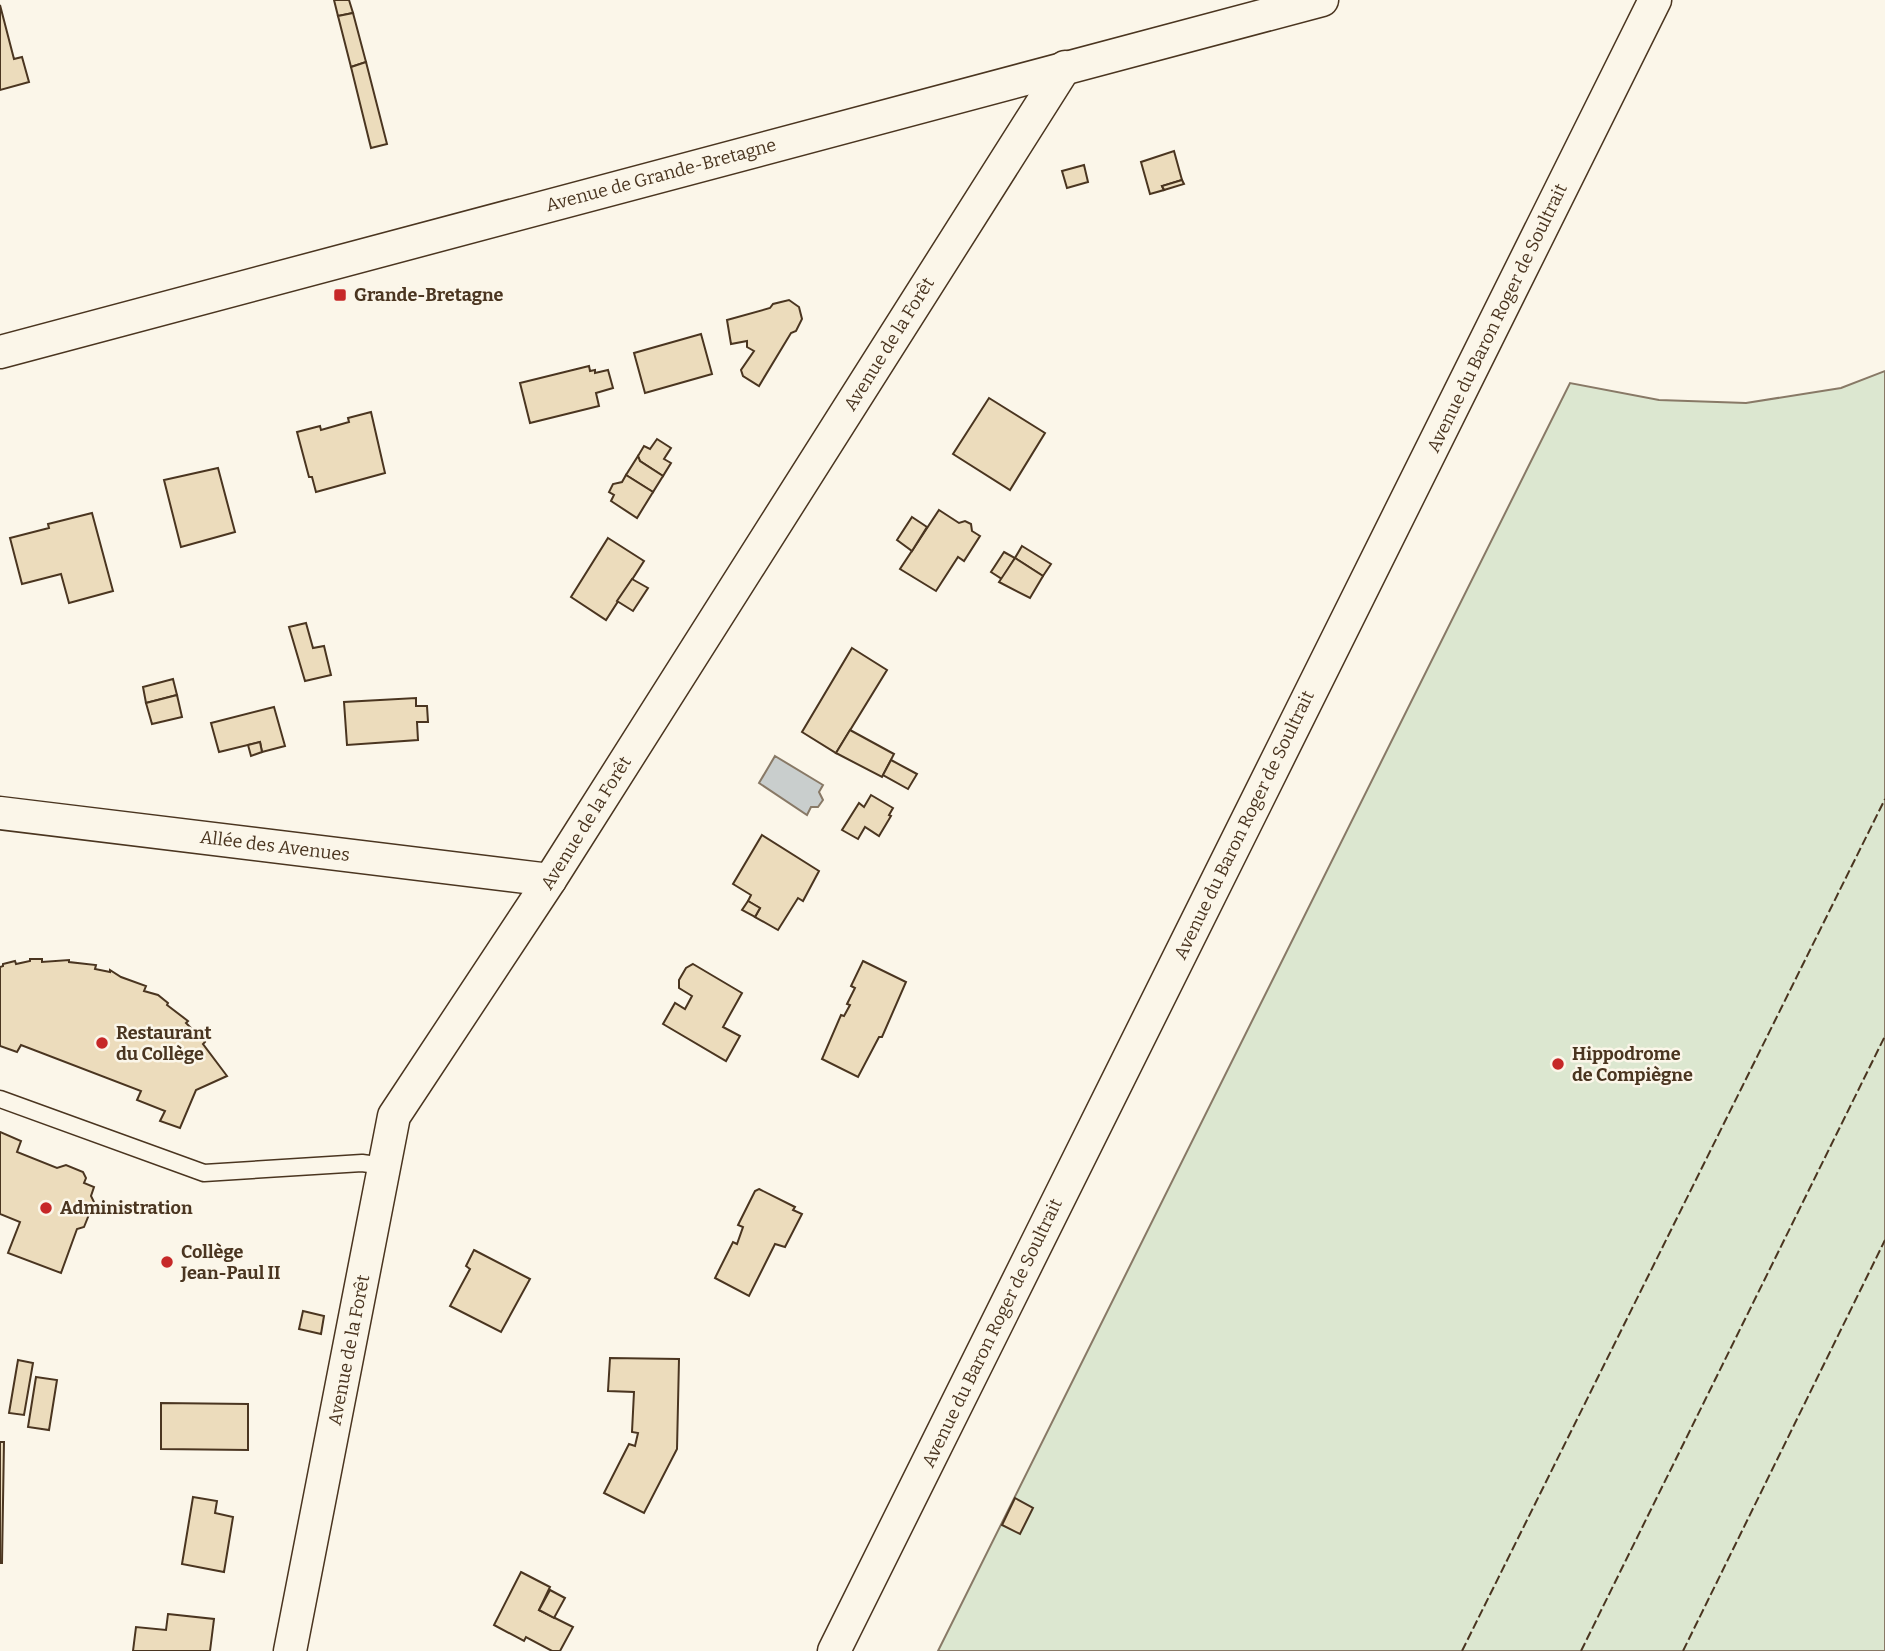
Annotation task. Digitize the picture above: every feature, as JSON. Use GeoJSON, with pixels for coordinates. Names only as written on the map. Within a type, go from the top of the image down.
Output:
{"type":"FeatureCollection","features":[{"type":"Feature","properties":{"kind":"street","name":"Avenue de Grande-Bretagne"},"geometry":{"type":"LineString","coordinates":[[0,352],[1322,0]]}},
{"type":"Feature","properties":{"kind":"street","name":"Avenue du Baron Roger de Soultrait"},"geometry":{"type":"LineString","coordinates":[[834,1651],[1655,0]]}},
{"type":"Feature","properties":{"kind":"street","name":"Avenue de la Forêt"},"geometry":{"type":"LineString","coordinates":[[290,1651],[394,1115],[550,880],[1065,67]]}},
{"type":"Feature","properties":{"kind":"street","name":"Allée des Avenues"},"geometry":{"type":"LineString","coordinates":[[0,813],[550,880]]}},
{"type":"Feature","properties":{"kind":"lane"},"geometry":{"type":"LineString","coordinates":[[0,1099],[204,1173],[362,1163],[384,1166]]}},
{"type":"Feature","properties":{"kind":"green space","name":"Hippodrome de Compiègne"},"geometry":{"type":"Polygon","coordinates":[[[1885,371],[1885,1651],[938,1651],[1570,383],[1659,400],[1746,403],[1841,388],[1885,371]]]}},
{"type":"Feature","properties":{"kind":"shaded area"},"geometry":{"type":"Polygon","coordinates":[[[775,756],[823,785],[819,792],[823,800],[818,807],[811,807],[807,815],[759,783],[775,756]]]}},
{"type":"Feature","properties":{"kind":"building"},"geometry":{"type":"Polygon","coordinates":[[[334,0],[349,0],[353,13],[338,16],[334,0]]]}},
{"type":"Feature","properties":{"kind":"building"},"geometry":{"type":"Polygon","coordinates":[[[0,5],[14,59],[22,57],[29,82],[0,90],[0,5]]]}},
{"type":"Feature","properties":{"kind":"building"},"geometry":{"type":"Polygon","coordinates":[[[353,13],[366,62],[351,67],[338,16],[353,13]]]}},
{"type":"Feature","properties":{"kind":"building"},"geometry":{"type":"Polygon","coordinates":[[[366,62],[387,144],[371,148],[351,67],[366,62]]]}},
{"type":"Feature","properties":{"kind":"building"},"geometry":{"type":"Polygon","coordinates":[[[1174,151],[1182,180],[1162,186],[1164,190],[1150,194],[1141,162],[1174,151]]]}},
{"type":"Feature","properties":{"kind":"building"},"geometry":{"type":"Polygon","coordinates":[[[1084,165],[1088,182],[1067,188],[1062,171],[1084,165]]]}},
{"type":"Feature","properties":{"kind":"building"},"geometry":{"type":"Polygon","coordinates":[[[1182,180],[1184,184],[1164,190],[1162,186],[1182,180]]]}},
{"type":"Feature","properties":{"kind":"building"},"geometry":{"type":"Polygon","coordinates":[[[789,300],[799,307],[802,319],[759,386],[743,376],[741,370],[754,351],[747,347],[747,341],[731,344],[727,320],[789,300]]]}},
{"type":"Feature","properties":{"kind":"building"},"geometry":{"type":"Polygon","coordinates":[[[701,334],[712,374],[645,393],[634,353],[701,334]]]}},
{"type":"Feature","properties":{"kind":"building"},"geometry":{"type":"Polygon","coordinates":[[[589,366],[590,371],[595,370],[595,373],[608,370],[613,388],[596,393],[599,406],[530,423],[520,383],[589,366]]]}},
{"type":"Feature","properties":{"kind":"building"},"geometry":{"type":"Polygon","coordinates":[[[989,398],[1045,433],[1010,490],[953,454],[989,398]]]}},
{"type":"Feature","properties":{"kind":"building"},"geometry":{"type":"Polygon","coordinates":[[[371,412],[385,473],[316,492],[312,477],[309,477],[297,432],[320,426],[321,430],[349,422],[348,418],[371,412]]]}},
{"type":"Feature","properties":{"kind":"building"},"geometry":{"type":"Polygon","coordinates":[[[657,439],[671,448],[664,459],[671,463],[663,476],[640,461],[638,456],[644,446],[650,449],[657,439]]]}},
{"type":"Feature","properties":{"kind":"building"},"geometry":{"type":"Polygon","coordinates":[[[638,456],[640,461],[663,476],[653,492],[626,475],[638,456]]]}},
{"type":"Feature","properties":{"kind":"building"},"geometry":{"type":"Polygon","coordinates":[[[218,468],[235,532],[181,547],[164,480],[218,468]]]}},
{"type":"Feature","properties":{"kind":"building"},"geometry":{"type":"Polygon","coordinates":[[[626,475],[653,492],[637,518],[611,501],[614,495],[609,492],[613,484],[622,482],[626,475]]]}},
{"type":"Feature","properties":{"kind":"building"},"geometry":{"type":"Polygon","coordinates":[[[939,510],[959,523],[965,521],[971,524],[972,531],[980,536],[964,561],[958,557],[936,591],[900,569],[939,510]]]}},
{"type":"Feature","properties":{"kind":"building"},"geometry":{"type":"Polygon","coordinates":[[[92,513],[113,591],[69,603],[61,574],[22,584],[10,538],[49,528],[48,524],[92,513]]]}},
{"type":"Feature","properties":{"kind":"building"},"geometry":{"type":"Polygon","coordinates":[[[912,517],[927,527],[912,551],[897,540],[912,517]]]}},
{"type":"Feature","properties":{"kind":"building"},"geometry":{"type":"Polygon","coordinates":[[[608,538],[644,561],[606,620],[571,597],[608,538]]]}},
{"type":"Feature","properties":{"kind":"building"},"geometry":{"type":"Polygon","coordinates":[[[1022,546],[1051,564],[1043,576],[1015,558],[1022,546]]]}},
{"type":"Feature","properties":{"kind":"building"},"geometry":{"type":"Polygon","coordinates":[[[1004,552],[1015,558],[1002,579],[991,572],[1004,552]]]}},
{"type":"Feature","properties":{"kind":"building"},"geometry":{"type":"Polygon","coordinates":[[[1015,558],[1043,576],[1030,598],[999,582],[1015,558]]]}},
{"type":"Feature","properties":{"kind":"building"},"geometry":{"type":"Polygon","coordinates":[[[632,579],[648,588],[633,611],[617,601],[632,579]]]}},
{"type":"Feature","properties":{"kind":"building"},"geometry":{"type":"Polygon","coordinates":[[[306,623],[313,648],[324,646],[331,675],[305,681],[289,627],[306,623]]]}},
{"type":"Feature","properties":{"kind":"building"},"geometry":{"type":"Polygon","coordinates":[[[852,648],[887,670],[836,753],[802,732],[852,648]]]}},
{"type":"Feature","properties":{"kind":"building"},"geometry":{"type":"Polygon","coordinates":[[[173,679],[177,695],[146,703],[143,687],[173,679]]]}},
{"type":"Feature","properties":{"kind":"building"},"geometry":{"type":"Polygon","coordinates":[[[177,695],[182,717],[152,724],[146,703],[177,695]]]}},
{"type":"Feature","properties":{"kind":"building"},"geometry":{"type":"Polygon","coordinates":[[[416,698],[416,706],[427,706],[428,722],[417,722],[418,740],[347,745],[344,702],[416,698]]]}},
{"type":"Feature","properties":{"kind":"building"},"geometry":{"type":"Polygon","coordinates":[[[274,707],[285,746],[262,752],[260,742],[219,752],[211,723],[274,707]]]}},
{"type":"Feature","properties":{"kind":"building"},"geometry":{"type":"Polygon","coordinates":[[[850,730],[894,754],[882,777],[836,753],[850,730]]]}},
{"type":"Feature","properties":{"kind":"building"},"geometry":{"type":"Polygon","coordinates":[[[260,742],[262,752],[251,756],[248,745],[260,742]]]}},
{"type":"Feature","properties":{"kind":"building"},"geometry":{"type":"Polygon","coordinates":[[[891,760],[917,774],[908,789],[883,775],[891,760]]]}},
{"type":"Feature","properties":{"kind":"building"},"geometry":{"type":"Polygon","coordinates":[[[871,795],[893,808],[889,815],[891,816],[879,836],[865,827],[858,839],[842,830],[859,803],[864,807],[871,795]]]}},
{"type":"Feature","properties":{"kind":"building"},"geometry":{"type":"Polygon","coordinates":[[[762,835],[819,871],[803,901],[798,898],[778,930],[755,917],[760,908],[748,901],[751,895],[733,884],[762,835]]]}},
{"type":"Feature","properties":{"kind":"building"},"geometry":{"type":"Polygon","coordinates":[[[748,901],[760,908],[755,917],[742,910],[748,901]]]}},
{"type":"Feature","properties":{"kind":"building","name":"Restaurant du Collège"},"geometry":{"type":"Polygon","coordinates":[[[30,959],[42,959],[42,962],[69,960],[96,965],[95,969],[110,970],[146,986],[144,991],[158,995],[198,1032],[205,1042],[203,1044],[227,1076],[196,1090],[180,1128],[160,1121],[165,1111],[137,1100],[141,1091],[21,1045],[17,1052],[0,1046],[0,967],[3,964],[15,961],[16,964],[30,959]]]}},
{"type":"Feature","properties":{"kind":"building"},"geometry":{"type":"Polygon","coordinates":[[[863,961],[906,982],[882,1037],[879,1037],[858,1077],[822,1059],[841,1015],[844,1016],[850,1005],[847,1004],[855,988],[851,986],[863,961]]]}},
{"type":"Feature","properties":{"kind":"building"},"geometry":{"type":"Polygon","coordinates":[[[693,964],[742,993],[723,1027],[740,1036],[726,1061],[663,1024],[675,1003],[685,1009],[692,996],[679,988],[679,980],[686,968],[693,964]]]}},
{"type":"Feature","properties":{"kind":"building","name":"Administration"},"geometry":{"type":"Polygon","coordinates":[[[0,1132],[21,1141],[17,1152],[57,1168],[66,1165],[83,1172],[86,1178],[84,1183],[94,1187],[91,1196],[94,1202],[84,1227],[77,1229],[61,1273],[8,1253],[20,1222],[0,1214],[0,1132]]]}},
{"type":"Feature","properties":{"kind":"building"},"geometry":{"type":"Polygon","coordinates":[[[759,1189],[795,1207],[793,1210],[802,1214],[785,1247],[775,1244],[749,1296],[715,1278],[733,1242],[737,1244],[743,1227],[738,1225],[755,1191],[759,1189]]]}},
{"type":"Feature","properties":{"kind":"building"},"geometry":{"type":"Polygon","coordinates":[[[474,1250],[530,1279],[501,1332],[450,1306],[470,1269],[466,1266],[474,1250]]]}},
{"type":"Feature","properties":{"kind":"building"},"geometry":{"type":"Polygon","coordinates":[[[303,1311],[324,1316],[321,1334],[299,1329],[303,1311]]]}},
{"type":"Feature","properties":{"kind":"building"},"geometry":{"type":"Polygon","coordinates":[[[610,1358],[679,1359],[677,1449],[644,1513],[604,1493],[629,1444],[635,1446],[638,1433],[632,1432],[634,1392],[608,1391],[610,1358]]]}},
{"type":"Feature","properties":{"kind":"building"},"geometry":{"type":"Polygon","coordinates":[[[18,1360],[33,1363],[24,1415],[9,1413],[18,1360]]]}},
{"type":"Feature","properties":{"kind":"building"},"geometry":{"type":"Polygon","coordinates":[[[36,1377],[57,1380],[49,1430],[28,1427],[36,1377]]]}},
{"type":"Feature","properties":{"kind":"building"},"geometry":{"type":"Polygon","coordinates":[[[161,1403],[248,1404],[248,1450],[161,1449],[161,1403]]]}},
{"type":"Feature","properties":{"kind":"building"},"geometry":{"type":"Polygon","coordinates":[[[0,1442],[4,1442],[2,1563],[0,1563],[0,1442]]]}},
{"type":"Feature","properties":{"kind":"building"},"geometry":{"type":"Polygon","coordinates":[[[193,1497],[217,1501],[215,1513],[233,1517],[224,1572],[182,1564],[193,1497]]]}},
{"type":"Feature","properties":{"kind":"building"},"geometry":{"type":"Polygon","coordinates":[[[1015,1498],[1033,1508],[1020,1534],[1002,1525],[1015,1498]]]}},
{"type":"Feature","properties":{"kind":"building"},"geometry":{"type":"Polygon","coordinates":[[[521,1572],[550,1587],[539,1610],[573,1627],[560,1651],[552,1651],[526,1637],[524,1641],[494,1625],[521,1572]]]}},
{"type":"Feature","properties":{"kind":"building"},"geometry":{"type":"Polygon","coordinates":[[[550,1590],[565,1598],[554,1618],[539,1610],[550,1590]]]}},
{"type":"Feature","properties":{"kind":"building"},"geometry":{"type":"Polygon","coordinates":[[[168,1614],[214,1619],[210,1651],[133,1651],[136,1627],[166,1630],[168,1614]]]}},
{"type":"Feature","properties":{"kind":"fence"},"geometry":{"type":"LineString","coordinates":[[1462,1651],[1885,799]]}},
{"type":"Feature","properties":{"kind":"fence"},"geometry":{"type":"LineString","coordinates":[[1581,1651],[1885,1036]]}},
{"type":"Feature","properties":{"kind":"fence"},"geometry":{"type":"LineString","coordinates":[[1683,1651],[1885,1240]]}},
{"type":"Feature","properties":{"kind":"place","name":"Grande-Bretagne"},"geometry":{"type":"Point","coordinates":[340,295]}},
{"type":"Feature","properties":{"kind":"place","name":"Restaurant du Collège"},"geometry":{"type":"Point","coordinates":[102,1043]}},
{"type":"Feature","properties":{"kind":"place","name":"Hippodrome de Compiègne"},"geometry":{"type":"Point","coordinates":[1558,1064]}},
{"type":"Feature","properties":{"kind":"place","name":"Administration"},"geometry":{"type":"Point","coordinates":[46,1208]}},
{"type":"Feature","properties":{"kind":"place","name":"Collège Jean-Paul II"},"geometry":{"type":"Point","coordinates":[167,1262]}}]}
